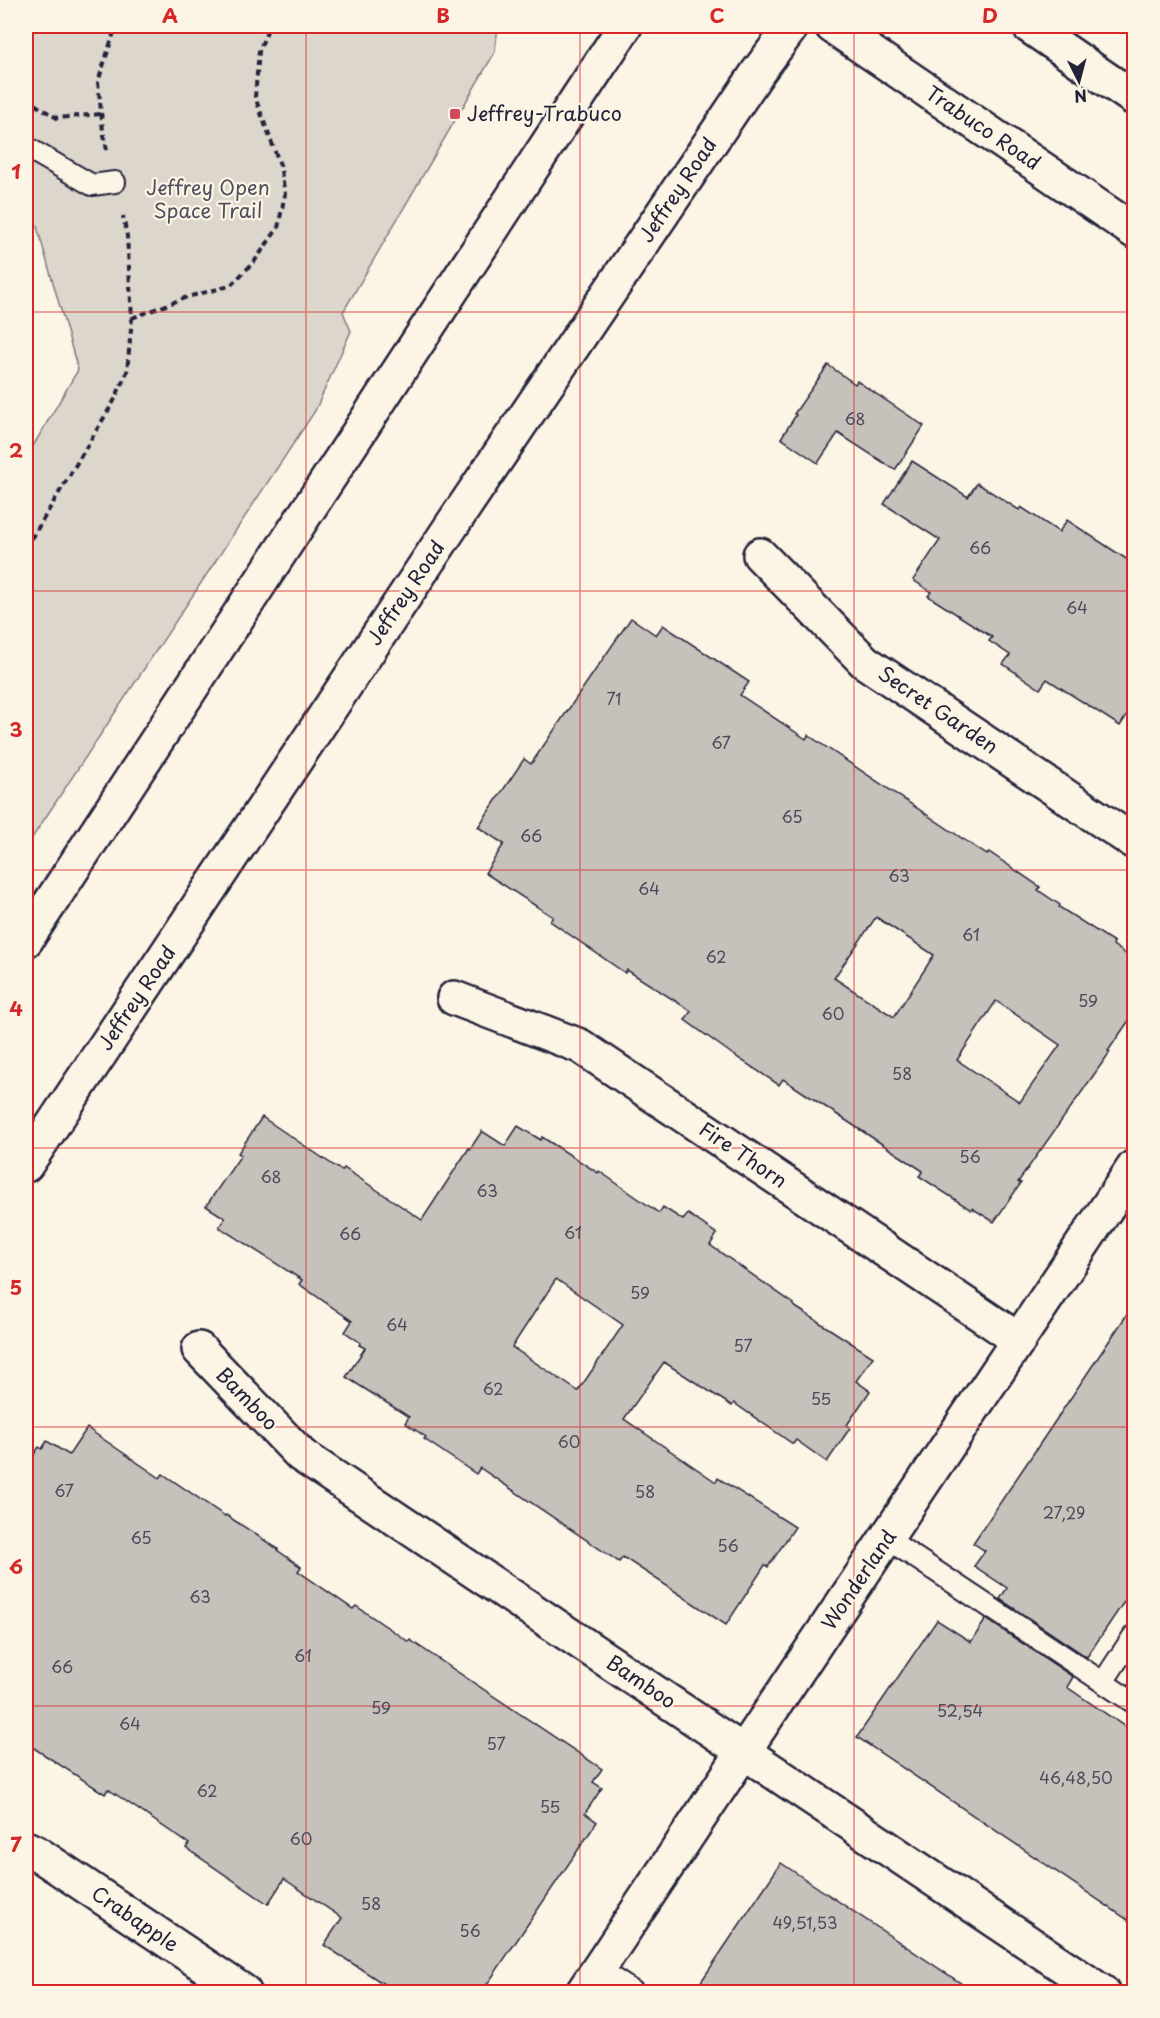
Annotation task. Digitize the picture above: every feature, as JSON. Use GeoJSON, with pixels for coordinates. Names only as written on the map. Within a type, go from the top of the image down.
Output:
{"type":"FeatureCollection","features":[{"type":"Feature","properties":{"kind":"street"},"geometry":{"type":"LineString","coordinates":[[26,940],[625,26]]}},
{"type":"Feature","properties":{"kind":"street","name":"Jeffrey Road"},"geometry":{"type":"LineString","coordinates":[[26,1165],[452,525],[758,72],[792,26]]}},
{"type":"Feature","properties":{"kind":"street","name":"Trabuco Road"},"geometry":{"type":"LineString","coordinates":[[832,26],[1134,231]]}},
{"type":"Feature","properties":{"kind":"street"},"geometry":{"type":"LineString","coordinates":[[1029,26],[1134,98]]}},
{"type":"Feature","properties":{"kind":"street","name":"Secret Garden"},"geometry":{"type":"LineString","coordinates":[[760,555],[865,662],[1134,842]]}},
{"type":"Feature","properties":{"kind":"street","name":"Fire Thorn"},"geometry":{"type":"LineString","coordinates":[[454,998],[580,1046],[1019,1340]]}},
{"type":"Feature","properties":{"kind":"street","name":"Wonderland"},"geometry":{"type":"LineString","coordinates":[[591,1981],[1134,1167]]}},
{"type":"Feature","properties":{"kind":"street","name":"Bamboo"},"geometry":{"type":"LineString","coordinates":[[199,1349],[301,1455],[1102,1992]]}},
{"type":"Feature","properties":{"kind":"street","name":"Crabapple"},"geometry":{"type":"LineString","coordinates":[[26,1848],[244,1992]]}},
{"type":"Feature","properties":{"kind":"lane"},"geometry":{"type":"LineString","coordinates":[[26,147],[92,185],[115,182]]}},
{"type":"Feature","properties":{"kind":"lane"},"geometry":{"type":"LineString","coordinates":[[886,1538],[1134,1703]]}},
{"type":"Feature","properties":{"kind":"lane"},"geometry":{"type":"LineString","coordinates":[[1103,1682],[1134,1635]]}},
{"type":"Feature","properties":{"kind":"lane"},"geometry":{"type":"LineString","coordinates":[[591,1981],[634,1992]]}},
{"type":"Feature","properties":{"kind":"path"},"geometry":{"type":"LineString","coordinates":[[26,548],[114,400],[128,372],[132,318],[127,236],[103,131],[98,82],[116,26]]}},
{"type":"Feature","properties":{"kind":"path"},"geometry":{"type":"LineString","coordinates":[[132,318],[187,297],[230,286],[254,262],[278,228],[285,194],[280,165],[255,97],[259,51],[269,26]]}},
{"type":"Feature","properties":{"kind":"path"},"geometry":{"type":"LineString","coordinates":[[26,99],[57,117],[101,114]]}},
{"type":"Feature","properties":{"kind":"green space","name":"Jeffrey Open Space Trail"},"geometry":{"type":"Polygon","coordinates":[[[26,26],[498,26],[495,52],[343,312],[351,331],[315,411],[26,847],[26,458],[78,370],[26,188],[26,26]]]}},
{"type":"Feature","properties":{"kind":"building"},"geometry":{"type":"Polygon","coordinates":[[[828,365],[855,384],[857,381],[924,426],[895,470],[838,433],[818,463],[781,438],[796,415],[794,414],[828,365]]]}},
{"type":"Feature","properties":{"kind":"building"},"geometry":{"type":"Polygon","coordinates":[[[912,461],[968,497],[977,483],[1019,510],[1021,507],[1059,532],[1067,520],[1134,564],[1134,704],[1120,726],[1047,679],[1040,689],[1003,664],[1010,655],[989,641],[992,637],[928,596],[931,592],[913,580],[940,540],[884,504],[912,461]]]}},
{"type":"Feature","properties":{"kind":"building"},"geometry":{"type":"Polygon","coordinates":[[[631,618],[656,635],[663,625],[749,682],[740,695],[806,739],[808,735],[987,855],[989,852],[1040,887],[1038,890],[1060,905],[1059,907],[1114,942],[1113,945],[1134,960],[1134,1013],[1108,1051],[1110,1052],[1018,1182],[1021,1183],[994,1222],[919,1176],[923,1171],[783,1079],[779,1085],[732,1054],[685,1020],[691,1011],[627,970],[625,973],[550,921],[553,917],[485,873],[504,844],[478,827],[524,759],[531,764],[631,618]],[[876,917],[834,978],[894,1017],[934,955],[876,917]],[[996,1001],[957,1060],[1020,1102],[1060,1045],[996,1001]]]}},
{"type":"Feature","properties":{"kind":"building"},"geometry":{"type":"Polygon","coordinates":[[[262,1117],[342,1171],[344,1168],[422,1220],[482,1131],[505,1146],[518,1126],[541,1140],[542,1137],[598,1173],[599,1171],[659,1213],[663,1207],[683,1220],[688,1214],[717,1234],[710,1245],[794,1306],[873,1357],[856,1381],[870,1391],[847,1425],[850,1428],[827,1462],[796,1440],[793,1444],[734,1403],[732,1406],[664,1362],[624,1419],[716,1482],[718,1478],[795,1527],[768,1567],[765,1565],[726,1625],[623,1557],[619,1562],[480,1468],[476,1474],[424,1439],[426,1437],[405,1423],[409,1417],[346,1377],[365,1348],[345,1332],[352,1321],[299,1284],[302,1280],[219,1227],[225,1218],[206,1206],[241,1155],[238,1153],[262,1117]],[[556,1279],[512,1347],[578,1391],[623,1325],[556,1279]]]}},
{"type":"Feature","properties":{"kind":"building"},"geometry":{"type":"Polygon","coordinates":[[[1134,1304],[1134,1587],[1087,1657],[1000,1599],[1007,1588],[974,1566],[985,1551],[973,1543],[1134,1304]]]}},
{"type":"Feature","properties":{"kind":"building"},"geometry":{"type":"Polygon","coordinates":[[[87,1428],[160,1478],[163,1474],[278,1549],[301,1567],[298,1571],[353,1609],[356,1606],[409,1642],[410,1640],[602,1769],[593,1782],[602,1788],[585,1813],[597,1822],[482,1992],[396,1992],[324,1945],[342,1918],[284,1879],[268,1904],[186,1848],[189,1844],[108,1789],[105,1794],[26,1743],[26,1466],[39,1447],[42,1449],[47,1441],[69,1455],[87,1428]]]}},
{"type":"Feature","properties":{"kind":"building"},"geometry":{"type":"Polygon","coordinates":[[[986,1619],[1073,1677],[1067,1687],[1134,1733],[1134,1924],[857,1737],[937,1620],[971,1642],[986,1619]]]}},
{"type":"Feature","properties":{"kind":"building"},"geometry":{"type":"Polygon","coordinates":[[[781,1863],[974,1992],[694,1992],[781,1863]]]}},
{"type":"Feature","properties":{"kind":"place","name":"Jeffrey-Trabuco"},"geometry":{"type":"Point","coordinates":[455,114]}}]}
